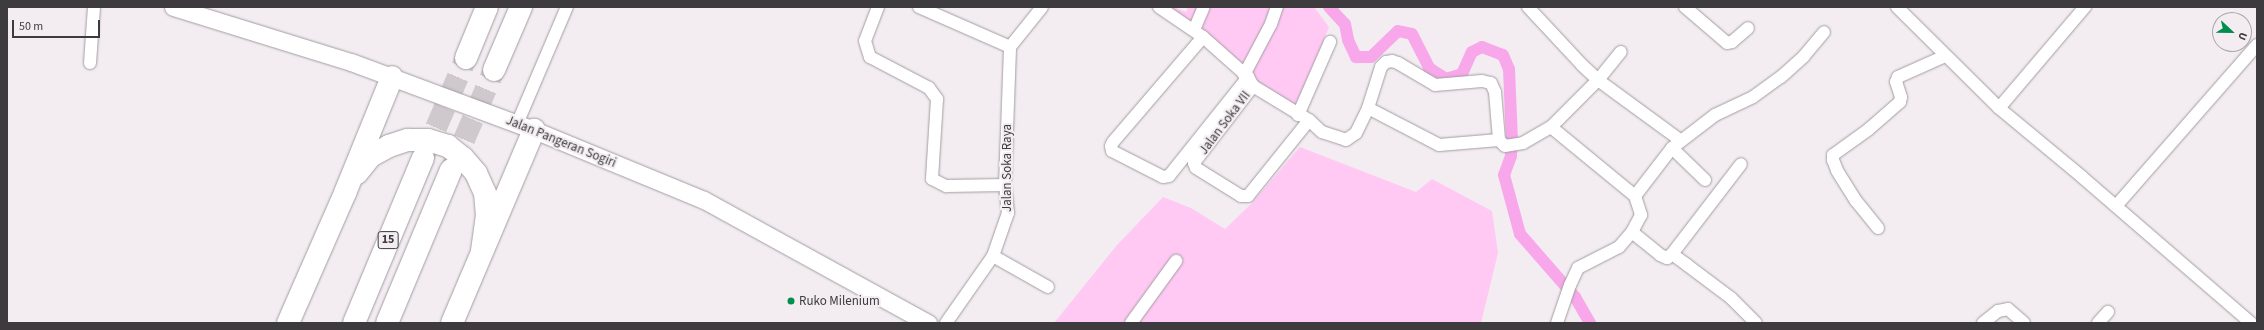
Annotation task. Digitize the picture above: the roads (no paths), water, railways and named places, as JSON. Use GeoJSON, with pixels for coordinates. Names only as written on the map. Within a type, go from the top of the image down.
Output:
{"type":"FeatureCollection","features":[{"type":"Feature","properties":{"kind":"highway"},"geometry":{"type":"LineString","coordinates":[[466,58],[487,7]]}},
{"type":"Feature","properties":{"kind":"highway"},"geometry":{"type":"LineString","coordinates":[[494,70],[521,7]]}},
{"type":"Feature","properties":{"kind":"highway"},"geometry":{"type":"LineString","coordinates":[[288,323],[345,193],[392,78]]}},
{"type":"Feature","properties":{"kind":"highway"},"geometry":{"type":"LineString","coordinates":[[452,323],[482,250],[525,127]]}},
{"type":"Feature","properties":{"kind":"highway"},"geometry":{"type":"LineString","coordinates":[[345,193],[358,171],[372,156],[388,146],[408,140],[428,140],[448,146],[463,158],[476,173],[485,193],[487,215],[482,250]]}},
{"type":"Feature","properties":{"kind":"highway","name":"15"},"geometry":{"type":"LineString","coordinates":[[354,323],[423,158]]}},
{"type":"Feature","properties":{"kind":"highway","name":"15"},"geometry":{"type":"LineString","coordinates":[[387,323],[451,170]]}},
{"type":"Feature","properties":{"kind":"street"},"geometry":{"type":"LineString","coordinates":[[90,63],[94,7]]}},
{"type":"Feature","properties":{"kind":"street","name":"Jalan Pangeran Sogiri"},"geometry":{"type":"LineString","coordinates":[[173,7],[351,62],[525,127],[704,200],[928,323]]}},
{"type":"Feature","properties":{"kind":"street"},"geometry":{"type":"LineString","coordinates":[[525,127],[567,7]]}},
{"type":"Feature","properties":{"kind":"street"},"geometry":{"type":"LineString","coordinates":[[878,7],[865,41],[870,57],[930,88],[937,99],[932,179],[946,186],[1005,185]]}},
{"type":"Feature","properties":{"kind":"street"},"geometry":{"type":"LineString","coordinates":[[919,7],[1010,47],[1042,7]]}},
{"type":"Feature","properties":{"kind":"street"},"geometry":{"type":"LineString","coordinates":[[1159,7],[1198,33],[1248,79],[1304,117],[1322,132],[1346,140],[1356,133],[1368,108],[1381,67],[1389,61],[1398,63],[1435,85],[1491,83],[1495,92],[1502,143]]}},
{"type":"Feature","properties":{"kind":"street"},"geometry":{"type":"LineString","coordinates":[[1204,7],[1198,33],[1111,146],[1112,151],[1163,177],[1169,176],[1248,79],[1277,7]]}},
{"type":"Feature","properties":{"kind":"street"},"geometry":{"type":"LineString","coordinates":[[1528,7],[1582,66],[1676,144],[1705,180]]}},
{"type":"Feature","properties":{"kind":"street"},"geometry":{"type":"LineString","coordinates":[[1685,7],[1727,43],[1732,42],[1748,28]]}},
{"type":"Feature","properties":{"kind":"street"},"geometry":{"type":"LineString","coordinates":[[1897,7],[1925,33],[1945,56],[1999,108],[2116,206],[2251,323]]}},
{"type":"Feature","properties":{"kind":"street"},"geometry":{"type":"LineString","coordinates":[[1999,108],[2085,7]]}},
{"type":"Feature","properties":{"kind":"street"},"geometry":{"type":"LineString","coordinates":[[1635,196],[1676,144],[1715,115],[1753,97],[1781,77],[1804,56],[1824,32]]}},
{"type":"Feature","properties":{"kind":"street"},"geometry":{"type":"LineString","coordinates":[[1304,117],[1330,42]]}},
{"type":"Feature","properties":{"kind":"street"},"geometry":{"type":"LineString","coordinates":[[2116,206],[2257,45]]}},
{"type":"Feature","properties":{"kind":"street","name":"Jalan Soka Raya"},"geometry":{"type":"LineString","coordinates":[[946,323],[992,256],[1008,213],[1005,185],[1010,47]]}},
{"type":"Feature","properties":{"kind":"street"},"geometry":{"type":"LineString","coordinates":[[1368,108],[1439,145],[1522,142],[1551,127],[1598,80],[1621,52]]}},
{"type":"Feature","properties":{"kind":"street"},"geometry":{"type":"LineString","coordinates":[[1878,228],[1856,201],[1837,170],[1833,160],[1834,154],[1869,129],[1900,102],[1901,97],[1896,82],[1898,78],[1945,56]]}},
{"type":"Feature","properties":{"kind":"street","name":"Jalan Soka VII"},"geometry":{"type":"LineString","coordinates":[[1248,79],[1194,163],[1196,168],[1241,196],[1248,196],[1304,117]]}},
{"type":"Feature","properties":{"kind":"street"},"geometry":{"type":"LineString","coordinates":[[1551,127],[1635,196],[1641,215],[1632,232],[1619,247],[1582,265],[1570,285],[1557,323]]}},
{"type":"Feature","properties":{"kind":"street"},"geometry":{"type":"LineString","coordinates":[[1632,232],[1660,255],[1667,258],[1672,254],[1740,164]]}},
{"type":"Feature","properties":{"kind":"street"},"geometry":{"type":"LineString","coordinates":[[1672,254],[1731,298],[1756,323]]}},
{"type":"Feature","properties":{"kind":"street"},"geometry":{"type":"LineString","coordinates":[[992,256],[1048,287]]}},
{"type":"Feature","properties":{"kind":"street"},"geometry":{"type":"LineString","coordinates":[[1131,323],[1176,261]]}},
{"type":"Feature","properties":{"kind":"street"},"geometry":{"type":"LineString","coordinates":[[1983,323],[1998,311],[2008,309],[2024,323]]}},
{"type":"Feature","properties":{"kind":"street"},"geometry":{"type":"LineString","coordinates":[[2098,323],[2108,312]]}},
{"type":"Feature","properties":{"kind":"waterway"},"geometry":{"type":"LineString","coordinates":[[1329,7],[1345,24],[1348,40],[1356,57],[1371,57],[1398,31],[1412,34],[1429,68],[1446,79],[1462,74],[1472,52],[1482,47],[1503,55],[1509,69],[1512,140],[1511,156],[1504,175],[1520,234],[1575,297],[1590,323]]}},
{"type":"Feature","properties":{"kind":"tunnel"},"geometry":{"type":"LineString","coordinates":[[423,158],[466,58]]}},
{"type":"Feature","properties":{"kind":"tunnel"},"geometry":{"type":"LineString","coordinates":[[451,170],[494,70]]}},
{"type":"Feature","properties":{"kind":"place","name":"Ruko Milenium"},"geometry":{"type":"Point","coordinates":[791,301]}}]}
